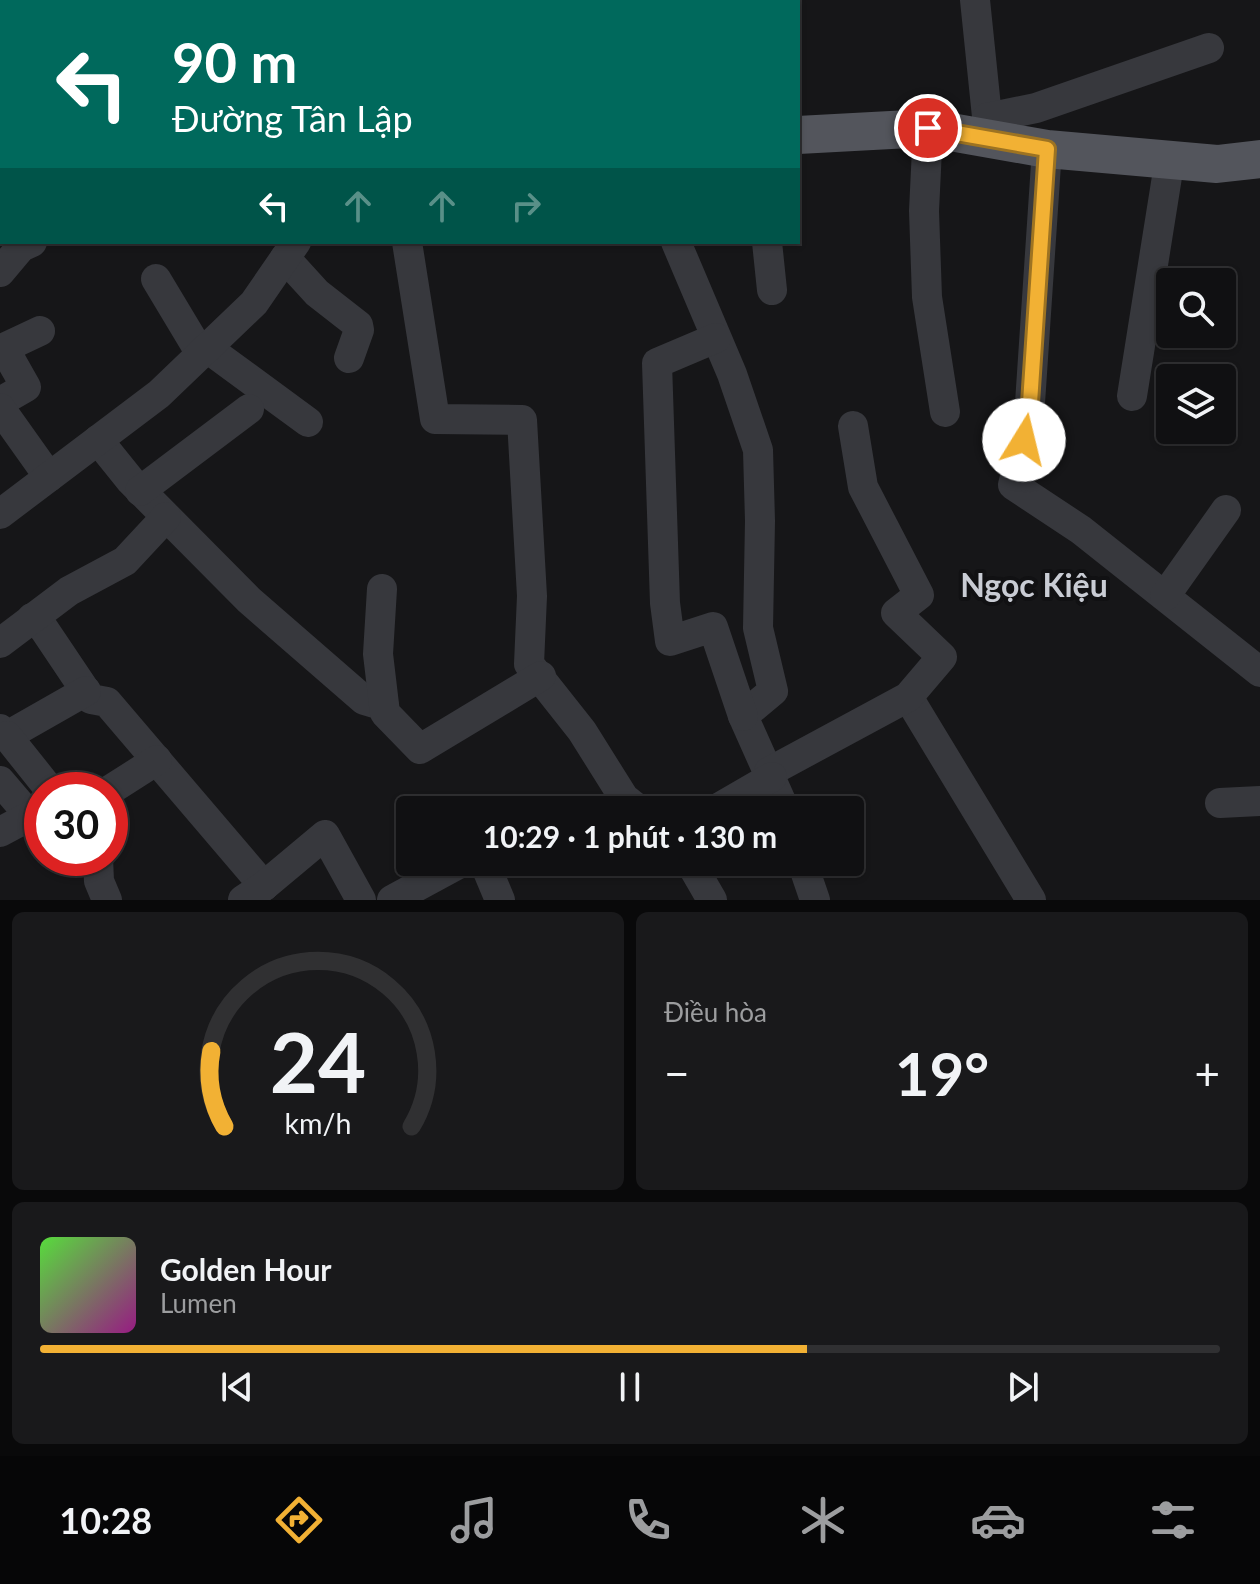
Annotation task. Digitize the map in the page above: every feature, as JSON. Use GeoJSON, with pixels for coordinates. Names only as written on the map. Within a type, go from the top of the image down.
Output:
{"type":"FeatureCollection","features":[{"type":"Feature","properties":{"kind":"main road"},"geometry":{"type":"LineString","coordinates":[[800,135],[988,128],[1047,149],[1217,164],[1260,159]]}},
{"type":"Feature","properties":{"kind":"street"},"geometry":{"type":"LineString","coordinates":[[975,0],[988,128],[1036,108],[1209,48]]}},
{"type":"Feature","properties":{"kind":"street"},"geometry":{"type":"LineString","coordinates":[[928,128],[924,211],[927,297],[945,412]]}},
{"type":"Feature","properties":{"kind":"street"},"geometry":{"type":"LineString","coordinates":[[1047,149],[1029,418],[1013,485],[1081,530],[1260,672]]}},
{"type":"Feature","properties":{"kind":"street"},"geometry":{"type":"LineString","coordinates":[[1132,396],[1170,158]]}},
{"type":"Feature","properties":{"kind":"street"},"geometry":{"type":"LineString","coordinates":[[0,272],[24,244]]}},
{"type":"Feature","properties":{"kind":"street"},"geometry":{"type":"LineString","coordinates":[[407,244],[435,419],[522,420],[532,596],[529,664],[582,731],[623,796]]}},
{"type":"Feature","properties":{"kind":"street"},"geometry":{"type":"LineString","coordinates":[[677,244],[732,374],[758,450],[758,628],[773,691],[743,716]]}},
{"type":"Feature","properties":{"kind":"street"},"geometry":{"type":"LineString","coordinates":[[767,244],[772,290]]}},
{"type":"Feature","properties":{"kind":"street"},"geometry":{"type":"LineString","coordinates":[[0,514],[159,394],[254,303],[291,250],[317,293],[358,325],[349,358]]}},
{"type":"Feature","properties":{"kind":"street"},"geometry":{"type":"LineString","coordinates":[[156,279],[204,351],[308,422]]}},
{"type":"Feature","properties":{"kind":"street"},"geometry":{"type":"LineString","coordinates":[[40,331],[4,348],[26,387],[2,413],[49,477]]}},
{"type":"Feature","properties":{"kind":"street"},"geometry":{"type":"LineString","coordinates":[[716,338],[657,363],[665,603],[670,641],[713,627],[743,716],[779,796]]}},
{"type":"Feature","properties":{"kind":"street"},"geometry":{"type":"LineString","coordinates":[[140,491],[249,409]]}},
{"type":"Feature","properties":{"kind":"street"},"geometry":{"type":"LineString","coordinates":[[737,796],[908,697],[942,657],[896,613],[919,595],[863,487],[853,426]]}},
{"type":"Feature","properties":{"kind":"street"},"geometry":{"type":"LineString","coordinates":[[98,440],[140,491],[272,620],[364,700],[384,706]]}},
{"type":"Feature","properties":{"kind":"street"},"geometry":{"type":"LineString","coordinates":[[1165,596],[1226,510]]}},
{"type":"Feature","properties":{"kind":"street"},"geometry":{"type":"LineString","coordinates":[[0,643],[69,591],[125,561],[166,517]]}},
{"type":"Feature","properties":{"kind":"street"},"geometry":{"type":"LineString","coordinates":[[382,589],[378,654],[385,713],[420,749],[541,676]]}},
{"type":"Feature","properties":{"kind":"street"},"geometry":{"type":"LineString","coordinates":[[32,618],[44,629],[91,699],[107,702],[157,760],[254,893],[325,835],[361,900]]}},
{"type":"Feature","properties":{"kind":"street"},"geometry":{"type":"LineString","coordinates":[[35,772],[4,733],[86,691]]}},
{"type":"Feature","properties":{"kind":"street"},"geometry":{"type":"LineString","coordinates":[[908,697],[1031,900]]}},
{"type":"Feature","properties":{"kind":"street"},"geometry":{"type":"LineString","coordinates":[[128,779],[157,760]]}},
{"type":"Feature","properties":{"kind":"street"},"geometry":{"type":"LineString","coordinates":[[0,781],[24,806]]}},
{"type":"Feature","properties":{"kind":"street"},"geometry":{"type":"LineString","coordinates":[[1220,803],[1260,801]]}},
{"type":"Feature","properties":{"kind":"street"},"geometry":{"type":"LineString","coordinates":[[0,832],[24,823]]}},
{"type":"Feature","properties":{"kind":"street"},"geometry":{"type":"LineString","coordinates":[[99,876],[107,900]]}},
{"type":"Feature","properties":{"kind":"street"},"geometry":{"type":"LineString","coordinates":[[392,900],[436,876]]}},
{"type":"Feature","properties":{"kind":"street"},"geometry":{"type":"LineString","coordinates":[[490,876],[500,900]]}},
{"type":"Feature","properties":{"kind":"street"},"geometry":{"type":"LineString","coordinates":[[698,876],[712,900]]}},
{"type":"Feature","properties":{"kind":"street"},"geometry":{"type":"LineString","coordinates":[[807,876],[815,900]]}},
{"type":"Feature","properties":{"kind":"district","name":"Ngọc Kiệu"},"geometry":{"type":"Point","coordinates":[1034,584]}},
{"type":"Feature","properties":{"kind":"route"},"geometry":{"type":"LineString","coordinates":[[928,128],[1047,149],[1029,418],[1024,440]]}}]}
